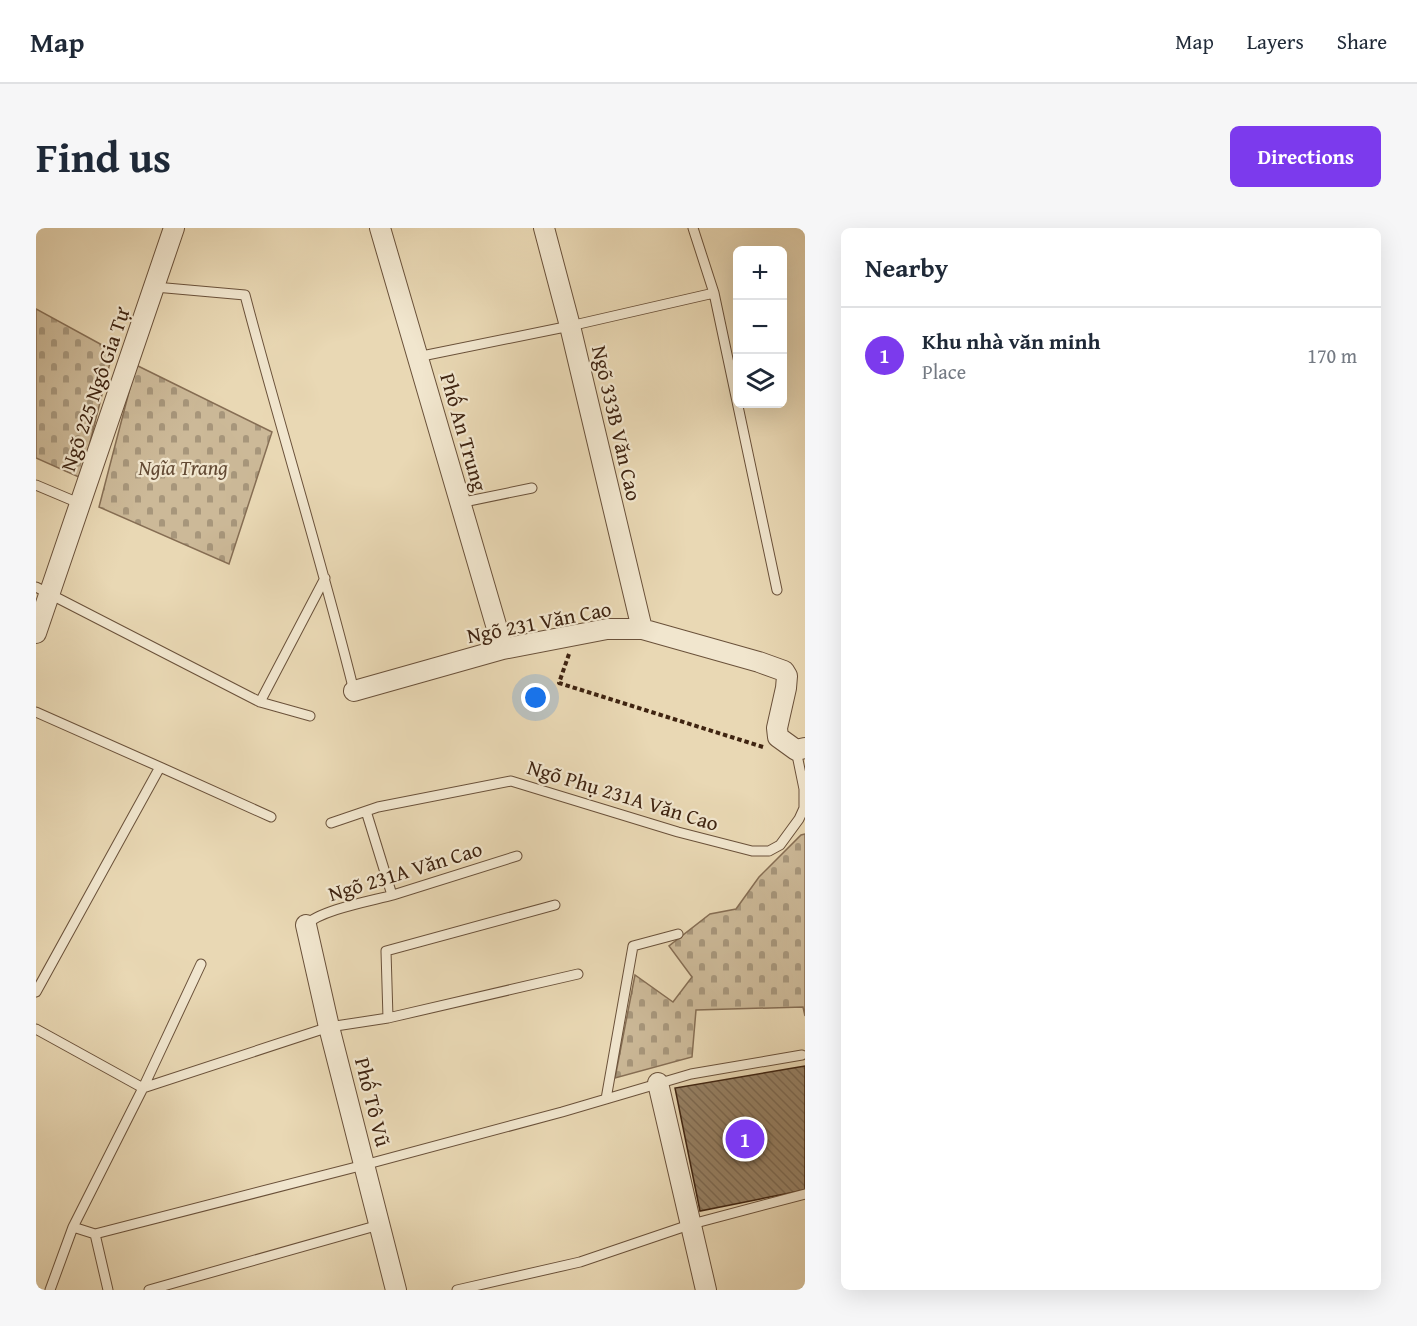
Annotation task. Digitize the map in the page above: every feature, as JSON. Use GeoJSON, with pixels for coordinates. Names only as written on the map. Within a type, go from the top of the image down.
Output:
{"type":"FeatureCollection","features":[{"type":"Feature","properties":{"kind":"street","name":"Ngõ 225 Ngô Gia Tự"},"geometry":{"type":"LineString","coordinates":[[36,633],[43,590],[81,504],[174,228]]}},
{"type":"Feature","properties":{"kind":"street","name":"Phố An Trung"},"geometry":{"type":"LineString","coordinates":[[380,228],[503,650]]}},
{"type":"Feature","properties":{"kind":"street","name":"Ngõ 333B Văn Cao"},"geometry":{"type":"LineString","coordinates":[[544,228],[570,326],[642,629]]}},
{"type":"Feature","properties":{"kind":"street","name":"Ngõ 231 Văn Cao"},"geometry":{"type":"LineString","coordinates":[[354,691],[503,650],[607,629],[642,629],[784,671],[787,676],[786,688],[777,734],[778,737],[801,749]]}},
{"type":"Feature","properties":{"kind":"street","name":"Phố Tô Vũ"},"geometry":{"type":"LineString","coordinates":[[306,925],[329,1027],[396,1290]]}},
{"type":"Feature","properties":{"kind":"street"},"geometry":{"type":"LineString","coordinates":[[658,1083],[706,1290]]}},
{"type":"Feature","properties":{"kind":"lane"},"geometry":{"type":"LineString","coordinates":[[693,228],[714,293],[777,590]]}},
{"type":"Feature","properties":{"kind":"lane"},"geometry":{"type":"LineString","coordinates":[[155,287],[245,296],[275,411],[326,578],[354,691]]}},
{"type":"Feature","properties":{"kind":"lane"},"geometry":{"type":"LineString","coordinates":[[417,357],[570,326],[714,293]]}},
{"type":"Feature","properties":{"kind":"lane"},"geometry":{"type":"LineString","coordinates":[[36,485],[81,504]]}},
{"type":"Feature","properties":{"kind":"lane"},"geometry":{"type":"LineString","coordinates":[[459,502],[532,488]]}},
{"type":"Feature","properties":{"kind":"lane"},"geometry":{"type":"LineString","coordinates":[[260,702],[326,578]]}},
{"type":"Feature","properties":{"kind":"lane"},"geometry":{"type":"LineString","coordinates":[[43,590],[260,702],[310,716]]}},
{"type":"Feature","properties":{"kind":"lane"},"geometry":{"type":"LineString","coordinates":[[36,712],[271,817]]}},
{"type":"Feature","properties":{"kind":"lane","name":"Ngõ Phụ 231A Văn Cao"},"geometry":{"type":"LineString","coordinates":[[331,822],[378,807],[511,781],[678,832],[764,852],[780,845],[804,808],[801,749]]}},
{"type":"Feature","properties":{"kind":"lane"},"geometry":{"type":"LineString","coordinates":[[36,992],[160,767]]}},
{"type":"Feature","properties":{"kind":"lane"},"geometry":{"type":"LineString","coordinates":[[366,811],[392,895]]}},
{"type":"Feature","properties":{"kind":"lane","name":"Ngõ 231A Văn Cao"},"geometry":{"type":"LineString","coordinates":[[306,925],[323,914],[516,856]]}},
{"type":"Feature","properties":{"kind":"lane"},"geometry":{"type":"LineString","coordinates":[[388,1018],[386,951],[555,905]]}},
{"type":"Feature","properties":{"kind":"lane"},"geometry":{"type":"LineString","coordinates":[[606,1100],[633,946],[678,934]]}},
{"type":"Feature","properties":{"kind":"lane"},"geometry":{"type":"LineString","coordinates":[[50,1290],[73,1227],[143,1088],[201,964]]}},
{"type":"Feature","properties":{"kind":"lane"},"geometry":{"type":"LineString","coordinates":[[36,1029],[143,1088],[329,1027],[388,1018],[578,974]]}},
{"type":"Feature","properties":{"kind":"lane"},"geometry":{"type":"LineString","coordinates":[[73,1227],[95,1234],[364,1166],[606,1100],[658,1083],[720,1068],[802,1055]]}},
{"type":"Feature","properties":{"kind":"lane"},"geometry":{"type":"LineString","coordinates":[[457,1290],[580,1262],[692,1224],[804,1194]]}},
{"type":"Feature","properties":{"kind":"lane"},"geometry":{"type":"LineString","coordinates":[[149,1290],[379,1225]]}},
{"type":"Feature","properties":{"kind":"lane"},"geometry":{"type":"LineString","coordinates":[[95,1234],[108,1290]]}},
{"type":"Feature","properties":{"kind":"path"},"geometry":{"type":"LineString","coordinates":[[575,635],[559,683],[767,748],[801,749]]}},
{"type":"Feature","properties":{"kind":"green space"},"geometry":{"type":"Polygon","coordinates":[[[36,309],[113,351],[81,478],[36,458],[36,309]]]}},
{"type":"Feature","properties":{"kind":"green space","name":"Ngĩa Trang"},"geometry":{"type":"Polygon","coordinates":[[[136,365],[272,432],[229,564],[99,507],[136,365]]]}},
{"type":"Feature","properties":{"kind":"green space"},"geometry":{"type":"Polygon","coordinates":[[[805,834],[805,1016],[803,1007],[696,1010],[692,1057],[615,1078],[635,975],[673,1002],[692,977],[669,946],[710,914],[736,909],[759,877],[801,835],[805,834]]]}},
{"type":"Feature","properties":{"kind":"building"},"geometry":{"type":"Polygon","coordinates":[[[805,1066],[805,1190],[700,1211],[675,1088],[805,1066]]]}},
{"type":"Feature","properties":{"kind":"place","name":"Khu nhà văn minh"},"geometry":{"type":"Point","coordinates":[745,1139]}}]}
